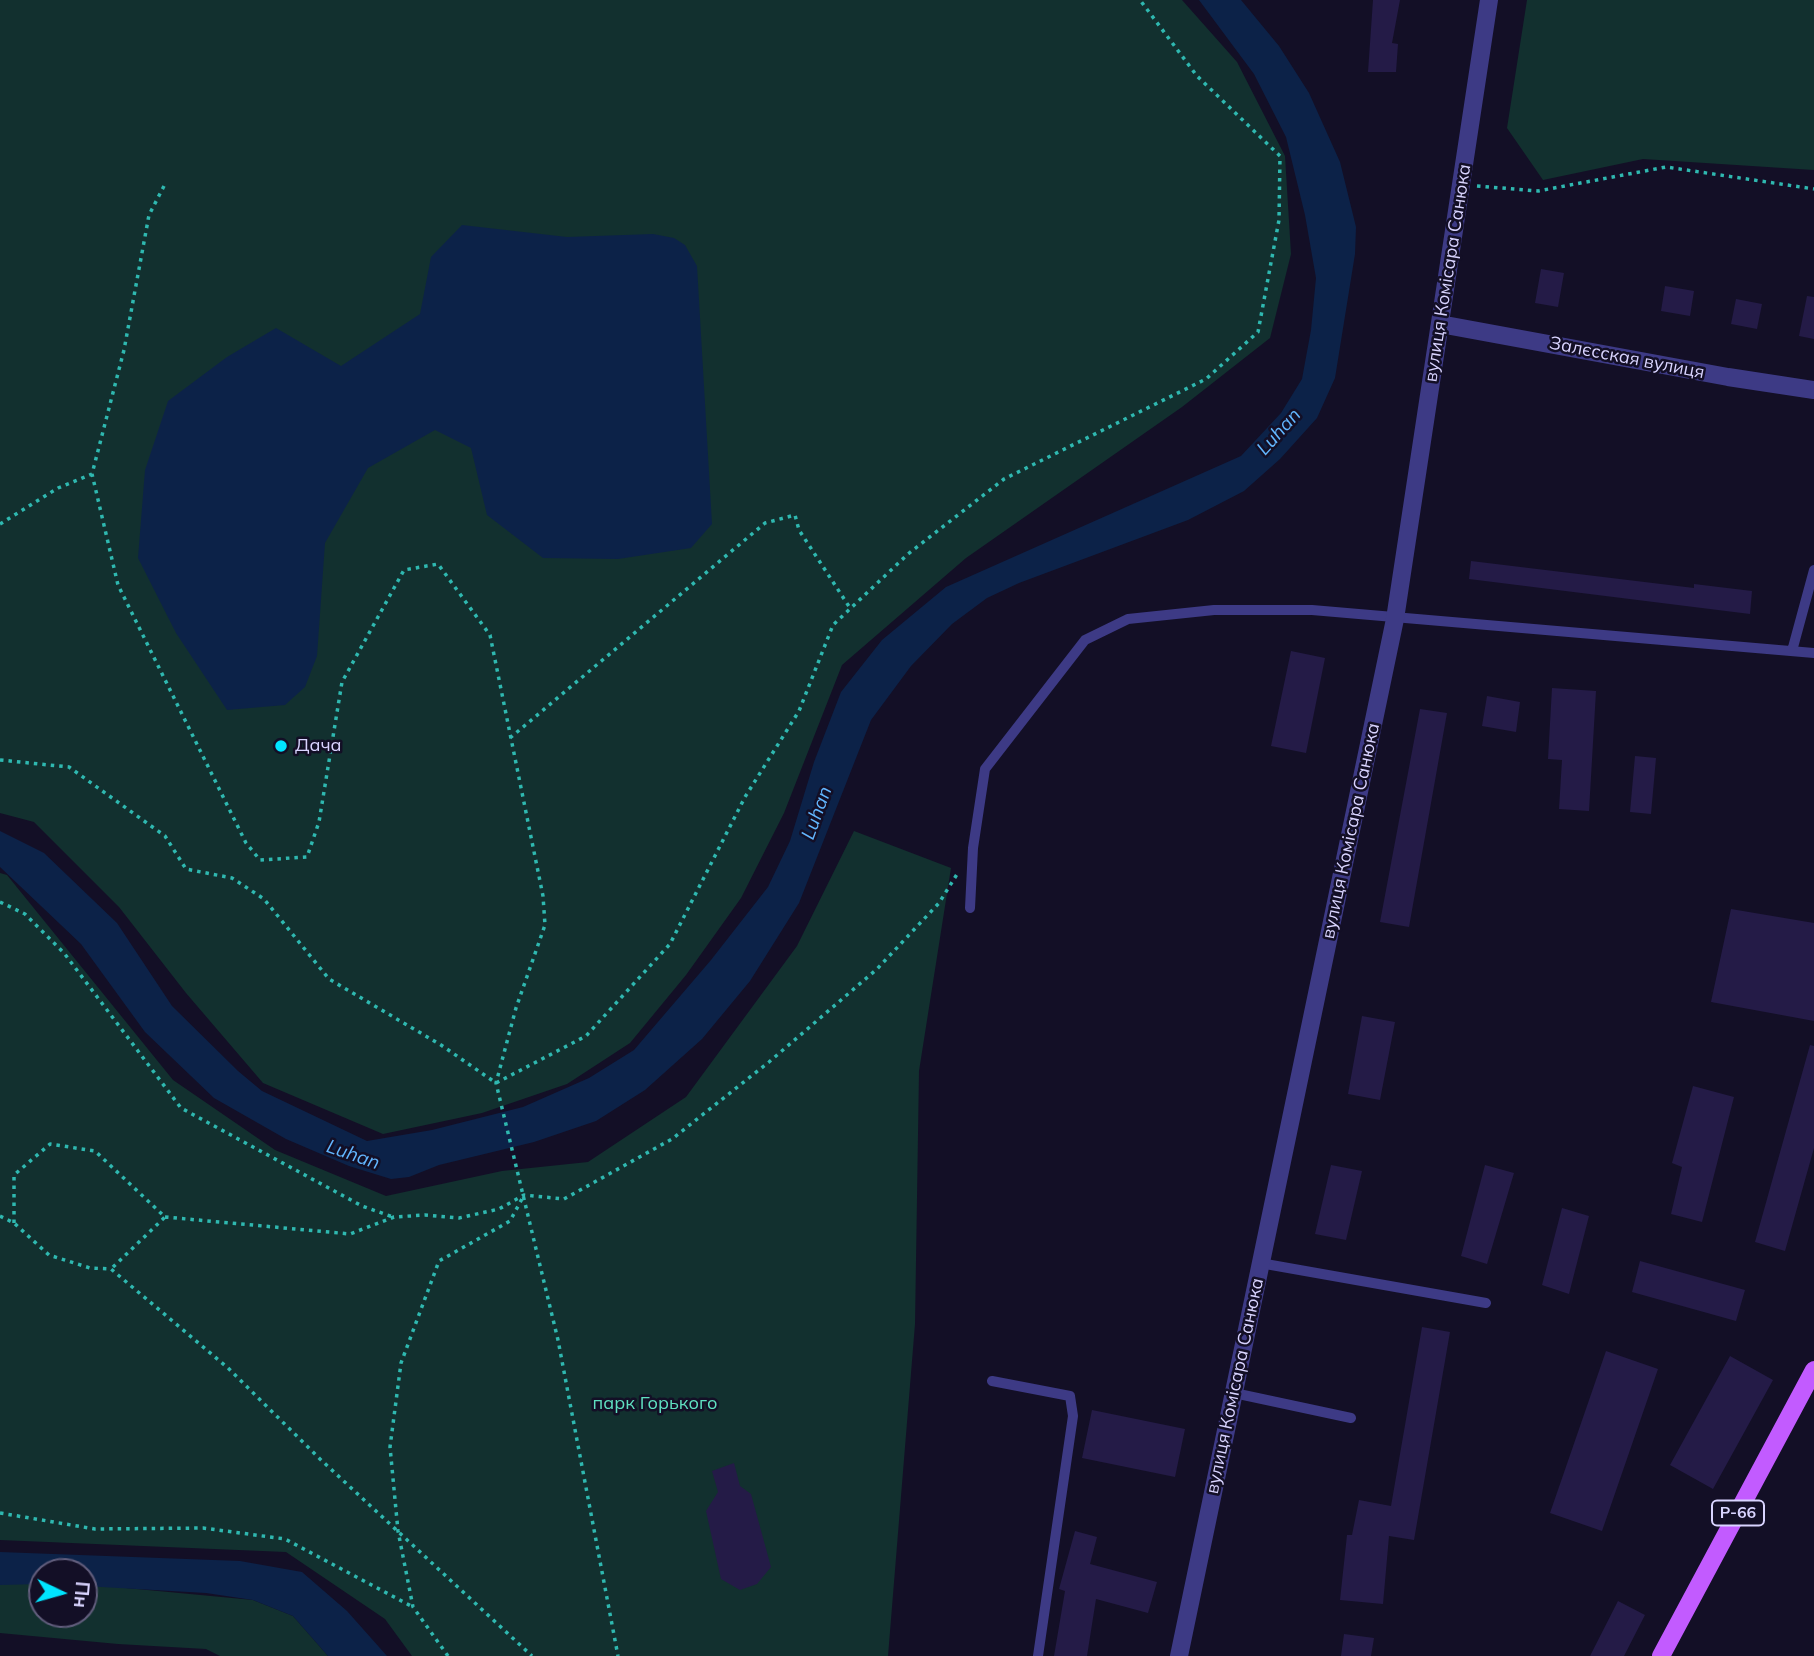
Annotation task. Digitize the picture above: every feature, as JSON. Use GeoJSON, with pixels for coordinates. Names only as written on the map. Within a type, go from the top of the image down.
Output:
{"type":"FeatureCollection","features":[{"type":"Feature","properties":{"kind":"main road","name":"Р-66"},"geometry":{"type":"LineString","coordinates":[[1661,1656],[1814,1370]]}},
{"type":"Feature","properties":{"kind":"street","name":"вулиця Комісара Санюка"},"geometry":{"type":"LineString","coordinates":[[1179,1656],[1395,619],[1489,0]]}},
{"type":"Feature","properties":{"kind":"street","name":"Залєсская вулиця"},"geometry":{"type":"LineString","coordinates":[[1440,324],[1728,377],[1814,390]]}},
{"type":"Feature","properties":{"kind":"lane"},"geometry":{"type":"LineString","coordinates":[[1792,651],[1814,570]]}},
{"type":"Feature","properties":{"kind":"lane"},"geometry":{"type":"LineString","coordinates":[[970,908],[973,848],[985,769],[1085,640],[1128,619],[1214,610],[1312,610],[1814,653]]}},
{"type":"Feature","properties":{"kind":"lane"},"geometry":{"type":"LineString","coordinates":[[1260,1263],[1486,1303]]}},
{"type":"Feature","properties":{"kind":"lane"},"geometry":{"type":"LineString","coordinates":[[992,1381],[1070,1396],[1073,1416],[1038,1656]]}},
{"type":"Feature","properties":{"kind":"lane"},"geometry":{"type":"LineString","coordinates":[[1234,1392],[1351,1418]]}},
{"type":"Feature","properties":{"kind":"path"},"geometry":{"type":"LineString","coordinates":[[496,1083],[586,1036],[670,944],[745,797],[799,711],[833,625],[908,554],[1004,480],[1206,379],[1258,332],[1279,220],[1280,156],[1197,76],[1140,0]]}},
{"type":"Feature","properties":{"kind":"path"},"geometry":{"type":"LineString","coordinates":[[1461,185],[1538,191],[1666,167],[1814,189]]}},
{"type":"Feature","properties":{"kind":"path"},"geometry":{"type":"LineString","coordinates":[[164,186],[149,215],[124,349],[92,474],[118,585],[240,831],[260,860],[307,857],[319,822],[342,682],[404,570],[438,564],[491,635],[543,896],[545,925],[516,1008],[496,1083],[558,1340],[618,1656]]}},
{"type":"Feature","properties":{"kind":"path"},"geometry":{"type":"LineString","coordinates":[[0,524],[58,488],[92,474]]}},
{"type":"Feature","properties":{"kind":"path"},"geometry":{"type":"LineString","coordinates":[[510,738],[765,523],[795,515],[799,530],[850,609]]}},
{"type":"Feature","properties":{"kind":"path"},"geometry":{"type":"LineString","coordinates":[[0,760],[69,767],[165,836],[186,869],[232,878],[264,899],[329,979],[441,1045],[496,1083]]}},
{"type":"Feature","properties":{"kind":"path"},"geometry":{"type":"LineString","coordinates":[[13,1223],[14,1175],[50,1144],[95,1151],[165,1217],[350,1234],[394,1217],[425,1215],[459,1218],[499,1209],[524,1195],[564,1199],[672,1139],[769,1062],[877,969],[939,903],[973,848]]}},
{"type":"Feature","properties":{"kind":"path"},"geometry":{"type":"LineString","coordinates":[[0,902],[25,914],[64,953],[181,1108],[362,1206],[394,1217]]}},
{"type":"Feature","properties":{"kind":"path"},"geometry":{"type":"LineString","coordinates":[[448,1656],[413,1607],[398,1531],[390,1447],[401,1363],[439,1261],[510,1221],[524,1195]]}},
{"type":"Feature","properties":{"kind":"path"},"geometry":{"type":"LineString","coordinates":[[0,1216],[13,1223],[49,1255],[90,1268],[111,1269],[228,1368],[320,1459],[532,1656]]}},
{"type":"Feature","properties":{"kind":"path"},"geometry":{"type":"LineString","coordinates":[[111,1269],[165,1217]]}},
{"type":"Feature","properties":{"kind":"path"},"geometry":{"type":"LineString","coordinates":[[0,1513],[95,1529],[202,1528],[285,1539],[413,1607]]}},
{"type":"Feature","properties":{"kind":"green space"},"geometry":{"type":"Polygon","coordinates":[[[0,0],[1182,0],[1237,62],[1285,156],[1291,254],[1270,338],[1182,407],[966,558],[842,665],[784,813],[741,898],[686,975],[630,1043],[567,1084],[482,1113],[383,1134],[263,1083],[186,993],[119,907],[34,822],[0,813],[0,0]]]}},
{"type":"Feature","properties":{"kind":"green space"},"geometry":{"type":"Polygon","coordinates":[[[1527,0],[1814,0],[1814,170],[1643,159],[1543,180],[1507,128],[1527,0]]]}},
{"type":"Feature","properties":{"kind":"green space","name":"парк Горького"},"geometry":{"type":"Polygon","coordinates":[[[854,831],[951,868],[919,1071],[915,1324],[888,1656],[412,1656],[385,1619],[286,1552],[0,1540],[0,873],[7,875],[173,1080],[275,1150],[386,1196],[502,1171],[588,1162],[686,1097],[797,946],[854,831]]]}},
{"type":"Feature","properties":{"kind":"green space"},"geometry":{"type":"Polygon","coordinates":[[[28,1582],[28,1628],[98,1628],[98,1585],[253,1600],[293,1616],[328,1656],[220,1656],[206,1649],[0,1633],[0,1583],[28,1582]]]}},
{"type":"Feature","properties":{"kind":"water","name":"Luhan"},"geometry":{"type":"Polygon","coordinates":[[[1199,0],[1241,0],[1279,46],[1309,93],[1340,162],[1356,227],[1355,254],[1335,378],[1317,418],[1280,459],[1244,491],[1188,520],[1019,583],[987,598],[952,624],[911,666],[871,720],[799,903],[750,981],[702,1039],[645,1090],[596,1121],[534,1142],[439,1165],[409,1177],[391,1179],[349,1166],[286,1139],[214,1098],[145,1032],[81,944],[0,867],[0,831],[44,853],[117,923],[172,1006],[238,1071],[262,1091],[367,1141],[432,1130],[523,1107],[589,1078],[634,1050],[711,960],[768,887],[790,841],[814,762],[841,692],[882,640],[946,587],[1241,456],[1281,413],[1302,379],[1311,330],[1316,278],[1305,215],[1286,137],[1254,74],[1199,0]]]}},
{"type":"Feature","properties":{"kind":"water"},"geometry":{"type":"Polygon","coordinates":[[[462,225],[567,237],[653,234],[674,238],[685,245],[697,266],[712,524],[691,548],[618,559],[543,558],[487,515],[471,448],[435,430],[368,468],[325,543],[317,656],[305,687],[285,705],[227,710],[176,633],[138,558],[145,470],[168,401],[227,357],[276,328],[341,366],[420,314],[431,257],[462,225]]]}},
{"type":"Feature","properties":{"kind":"water"},"geometry":{"type":"Polygon","coordinates":[[[0,1552],[240,1561],[302,1572],[347,1611],[387,1656],[328,1656],[293,1616],[253,1600],[206,1593],[98,1587],[98,1558],[28,1558],[28,1584],[0,1585],[0,1552]]]}},
{"type":"Feature","properties":{"kind":"building"},"geometry":{"type":"Polygon","coordinates":[[[1373,0],[1400,0],[1392,43],[1398,44],[1396,72],[1368,72],[1373,0]]]}},
{"type":"Feature","properties":{"kind":"building"},"geometry":{"type":"Polygon","coordinates":[[[1541,269],[1564,273],[1558,307],[1535,303],[1541,269]]]}},
{"type":"Feature","properties":{"kind":"building"},"geometry":{"type":"Polygon","coordinates":[[[1665,286],[1694,291],[1690,316],[1661,311],[1665,286]]]}},
{"type":"Feature","properties":{"kind":"building"},"geometry":{"type":"Polygon","coordinates":[[[1807,296],[1814,297],[1814,339],[1799,336],[1807,296]]]}},
{"type":"Feature","properties":{"kind":"building"},"geometry":{"type":"Polygon","coordinates":[[[1736,299],[1762,304],[1757,329],[1731,324],[1736,299]]]}},
{"type":"Feature","properties":{"kind":"building"},"geometry":{"type":"Polygon","coordinates":[[[1471,561],[1694,588],[1694,584],[1752,591],[1750,614],[1469,579],[1471,561]]]}},
{"type":"Feature","properties":{"kind":"building"},"geometry":{"type":"Polygon","coordinates":[[[1291,651],[1325,658],[1306,753],[1271,746],[1291,651]]]}},
{"type":"Feature","properties":{"kind":"building"},"geometry":{"type":"Polygon","coordinates":[[[1552,688],[1596,691],[1589,811],[1559,809],[1562,760],[1548,759],[1552,688]]]}},
{"type":"Feature","properties":{"kind":"building"},"geometry":{"type":"Polygon","coordinates":[[[1487,696],[1520,702],[1516,732],[1482,726],[1487,696]]]}},
{"type":"Feature","properties":{"kind":"building"},"geometry":{"type":"Polygon","coordinates":[[[1420,709],[1447,713],[1409,927],[1380,922],[1420,709]]]}},
{"type":"Feature","properties":{"kind":"building"},"geometry":{"type":"Polygon","coordinates":[[[1635,756],[1656,758],[1651,814],[1630,812],[1635,756]]]}},
{"type":"Feature","properties":{"kind":"building"},"geometry":{"type":"Polygon","coordinates":[[[1731,909],[1814,923],[1814,1021],[1711,1002],[1731,909]]]}},
{"type":"Feature","properties":{"kind":"building"},"geometry":{"type":"Polygon","coordinates":[[[1362,1016],[1395,1022],[1380,1100],[1348,1094],[1362,1016]]]}},
{"type":"Feature","properties":{"kind":"building"},"geometry":{"type":"Polygon","coordinates":[[[1810,1045],[1814,1046],[1814,1148],[1785,1251],[1755,1242],[1810,1045]]]}},
{"type":"Feature","properties":{"kind":"building"},"geometry":{"type":"Polygon","coordinates":[[[1693,1086],[1734,1097],[1702,1222],[1671,1214],[1682,1167],[1672,1163],[1693,1086]]]}},
{"type":"Feature","properties":{"kind":"building"},"geometry":{"type":"Polygon","coordinates":[[[1331,1165],[1362,1171],[1346,1240],[1315,1234],[1331,1165]]]}},
{"type":"Feature","properties":{"kind":"building"},"geometry":{"type":"Polygon","coordinates":[[[1485,1165],[1514,1173],[1487,1264],[1461,1256],[1485,1165]]]}},
{"type":"Feature","properties":{"kind":"building"},"geometry":{"type":"Polygon","coordinates":[[[1562,1208],[1589,1216],[1569,1294],[1542,1285],[1562,1208]]]}},
{"type":"Feature","properties":{"kind":"building"},"geometry":{"type":"Polygon","coordinates":[[[1640,1261],[1745,1290],[1736,1321],[1632,1292],[1640,1261]]]}},
{"type":"Feature","properties":{"kind":"building"},"geometry":{"type":"Polygon","coordinates":[[[1422,1327],[1450,1332],[1414,1540],[1389,1536],[1383,1604],[1340,1600],[1347,1535],[1352,1535],[1359,1500],[1391,1506],[1422,1327]]]}},
{"type":"Feature","properties":{"kind":"building"},"geometry":{"type":"Polygon","coordinates":[[[1606,1351],[1658,1369],[1602,1531],[1550,1513],[1606,1351]]]}},
{"type":"Feature","properties":{"kind":"building"},"geometry":{"type":"Polygon","coordinates":[[[1730,1356],[1773,1380],[1713,1489],[1670,1465],[1730,1356]]]}},
{"type":"Feature","properties":{"kind":"building"},"geometry":{"type":"Polygon","coordinates":[[[1092,1410],[1185,1429],[1175,1477],[1082,1458],[1092,1410]]]}},
{"type":"Feature","properties":{"kind":"building"},"geometry":{"type":"Polygon","coordinates":[[[734,1463],[740,1486],[751,1494],[771,1567],[757,1584],[740,1590],[721,1579],[706,1511],[718,1492],[712,1471],[734,1463]]]}},
{"type":"Feature","properties":{"kind":"building"},"geometry":{"type":"Polygon","coordinates":[[[1075,1531],[1097,1537],[1090,1564],[1157,1582],[1148,1613],[1096,1599],[1087,1656],[1054,1656],[1065,1591],[1059,1589],[1075,1531]]]}},
{"type":"Feature","properties":{"kind":"building"},"geometry":{"type":"Polygon","coordinates":[[[1618,1601],[1645,1615],[1624,1656],[1590,1656],[1618,1601]]]}},
{"type":"Feature","properties":{"kind":"building"},"geometry":{"type":"Polygon","coordinates":[[[1344,1634],[1374,1638],[1371,1656],[1341,1656],[1344,1634]]]}},
{"type":"Feature","properties":{"kind":"place","name":"Дача"},"geometry":{"type":"Point","coordinates":[281,746]}}]}
